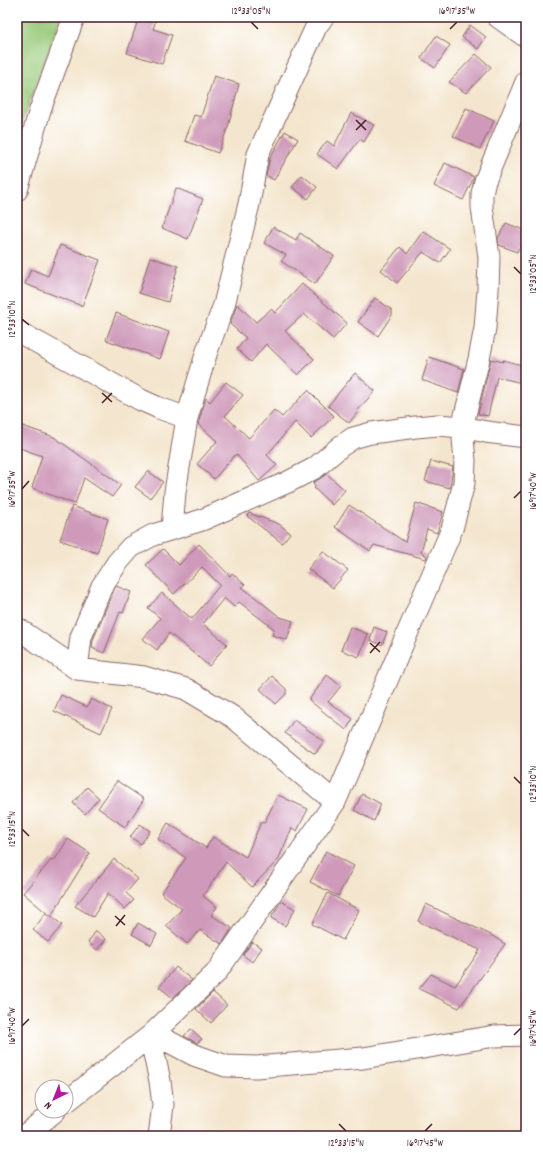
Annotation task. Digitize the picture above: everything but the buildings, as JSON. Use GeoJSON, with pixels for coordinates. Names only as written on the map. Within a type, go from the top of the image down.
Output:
{"type":"FeatureCollection","features":[{"type":"Feature","properties":{"kind":"street"},"geometry":{"type":"LineString","coordinates":[[17,190],[40,110],[74,17]]}},
{"type":"Feature","properties":{"kind":"street"},"geometry":{"type":"LineString","coordinates":[[498,17],[526,37]]}},
{"type":"Feature","properties":{"kind":"street"},"geometry":{"type":"LineString","coordinates":[[172,530],[175,492],[187,418],[207,351],[226,298],[249,204],[258,154],[317,20]]}},
{"type":"Feature","properties":{"kind":"street"},"geometry":{"type":"LineString","coordinates":[[74,1096],[150,1036],[216,973],[335,802],[452,529],[464,484],[465,461],[462,427],[482,346],[489,279],[490,257],[482,207],[482,194],[485,181],[526,82]]}},
{"type":"Feature","properties":{"kind":"street"},"geometry":{"type":"LineString","coordinates":[[17,331],[141,400],[187,418]]}},
{"type":"Feature","properties":{"kind":"street"},"geometry":{"type":"LineString","coordinates":[[77,669],[81,637],[102,586],[117,563],[131,547],[153,535],[202,520],[288,482],[315,468],[353,438],[372,433],[438,425],[462,427],[486,432],[526,437]]}},
{"type":"Feature","properties":{"kind":"street"},"geometry":{"type":"LineString","coordinates":[[17,628],[77,669],[144,677],[186,689],[233,717],[335,802]]}},
{"type":"Feature","properties":{"kind":"street"},"geometry":{"type":"LineString","coordinates":[[150,1036],[160,1037],[194,1055],[226,1066],[256,1067],[363,1058],[494,1036],[526,1035]]}},
{"type":"Feature","properties":{"kind":"street"},"geometry":{"type":"LineString","coordinates":[[150,1036],[160,1081],[163,1105],[159,1136]]}},
{"type":"Feature","properties":{"kind":"street"},"geometry":{"type":"LineString","coordinates":[[24,1136],[45,1119]]}},
{"type":"Feature","properties":{"kind":"green space"},"geometry":{"type":"Polygon","coordinates":[[[17,17],[61,17],[17,135],[17,17]]]}}]}
